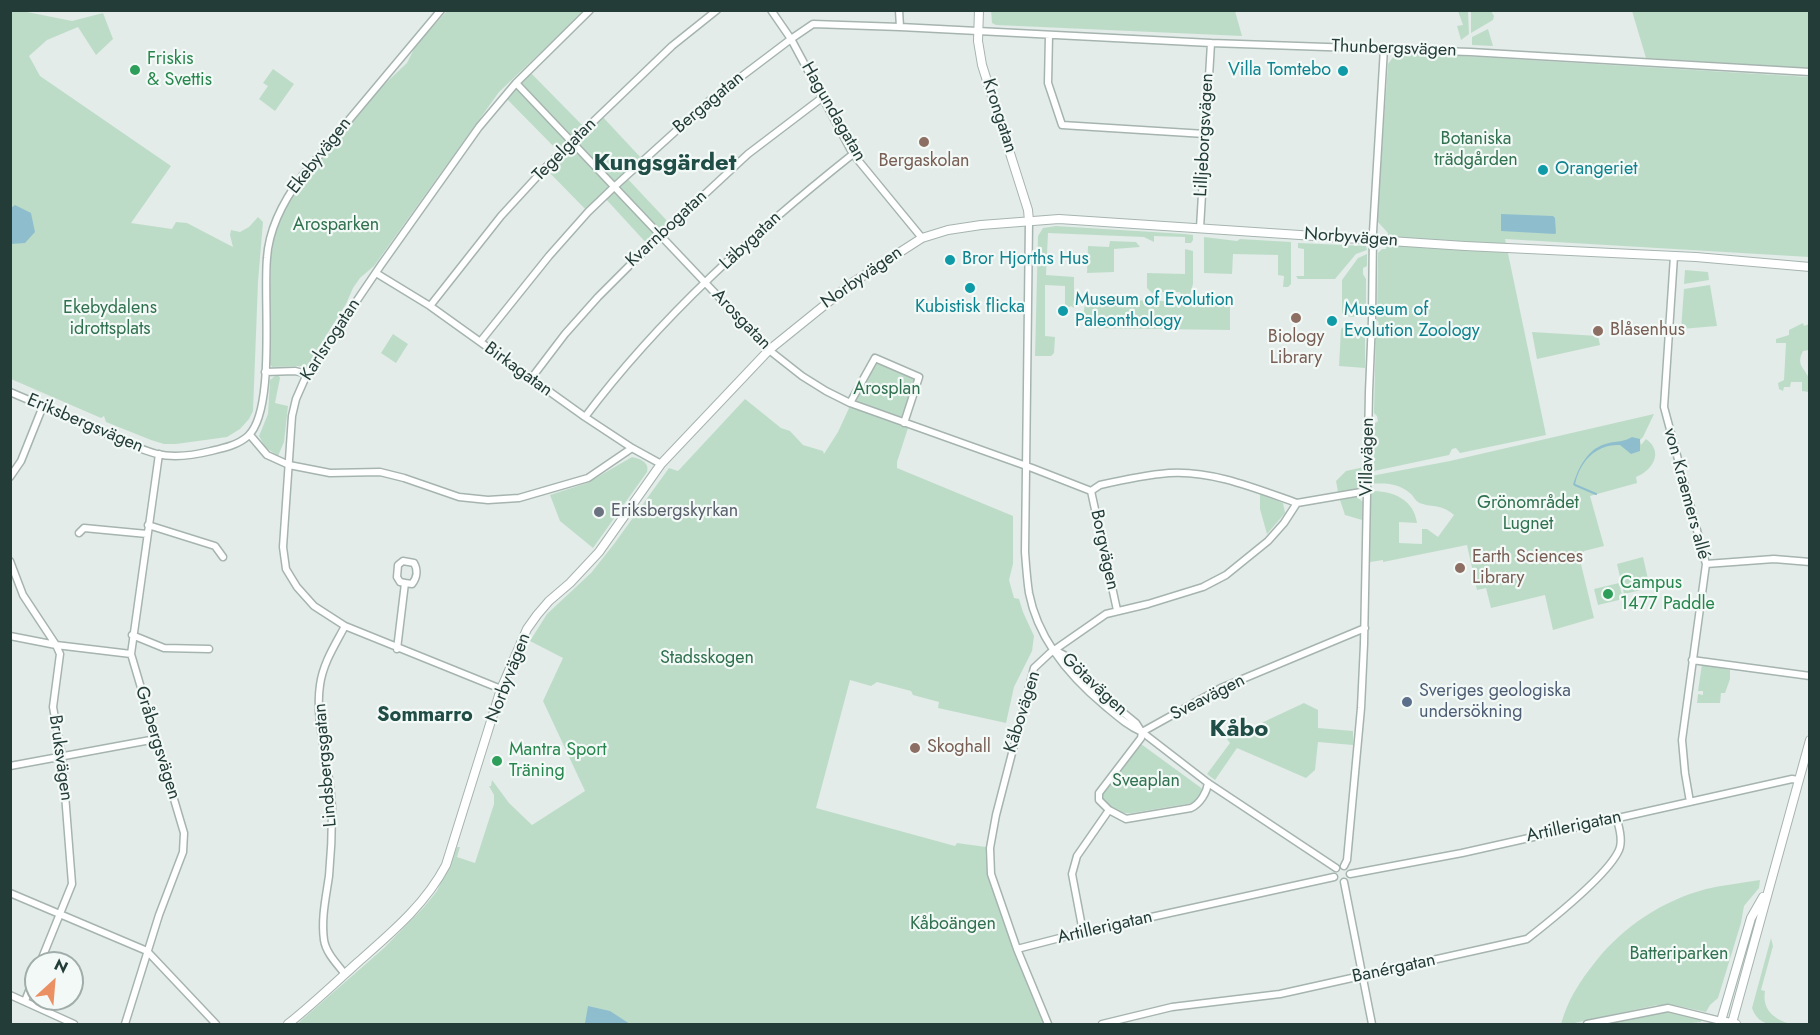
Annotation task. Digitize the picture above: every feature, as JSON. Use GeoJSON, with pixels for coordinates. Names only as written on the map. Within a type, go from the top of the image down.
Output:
{"type":"FeatureCollection","features":[{"type":"Feature","properties":{"kind":"street","name":"Ekebyvägen"},"geometry":{"type":"LineString","coordinates":[[250,435],[261,414],[265,372],[267,257],[271,233],[279,214],[302,176],[441,10]]}},
{"type":"Feature","properties":{"kind":"street","name":"Karlsrogatan"},"geometry":{"type":"LineString","coordinates":[[501,689],[397,649],[345,626],[306,599],[286,569],[283,548],[292,416],[296,399],[307,375],[479,127],[516,83],[590,10]]}},
{"type":"Feature","properties":{"kind":"street","name":"Tegelgatan"},"geometry":{"type":"LineString","coordinates":[[430,306],[501,216],[545,168],[672,46],[717,10]]}},
{"type":"Feature","properties":{"kind":"street","name":"Hagundagatan"},"geometry":{"type":"LineString","coordinates":[[771,10],[790,39],[853,154],[922,238]]}},
{"type":"Feature","properties":{"kind":"street"},"geometry":{"type":"LineString","coordinates":[[899,10],[900,27]]}},
{"type":"Feature","properties":{"kind":"street","name":"Krongatan"},"geometry":{"type":"LineString","coordinates":[[980,10],[978,41],[982,65],[1024,196],[1029,221]]}},
{"type":"Feature","properties":{"kind":"street","name":"Bergagatan"},"geometry":{"type":"LineString","coordinates":[[480,342],[549,256],[614,187],[709,100],[813,24],[978,32]]}},
{"type":"Feature","properties":{"kind":"street","name":"Thunbergsvägen"},"geometry":{"type":"LineString","coordinates":[[978,32],[1211,43],[1384,48],[1809,72]]}},
{"type":"Feature","properties":{"kind":"street"},"geometry":{"type":"LineString","coordinates":[[1049,35],[1048,83],[1062,125],[1205,134]]}},
{"type":"Feature","properties":{"kind":"street","name":"Lilljeborgsvägen"},"geometry":{"type":"LineString","coordinates":[[1200,228],[1211,43]]}},
{"type":"Feature","properties":{"kind":"street","name":"Villavägen"},"geometry":{"type":"LineString","coordinates":[[1344,866],[1347,860],[1356,768],[1365,628],[1374,239],[1384,48]]}},
{"type":"Feature","properties":{"kind":"street","name":"Arosgatan"},"geometry":{"type":"LineString","coordinates":[[516,83],[769,350],[802,376],[826,392],[850,403],[1091,491]]}},
{"type":"Feature","properties":{"kind":"street","name":"Kvarnbogatan"},"geometry":{"type":"LineString","coordinates":[[530,380],[598,297],[660,236],[748,154],[823,97]]}},
{"type":"Feature","properties":{"kind":"street","name":"Läbygatan"},"geometry":{"type":"LineString","coordinates":[[585,417],[626,365],[705,283],[793,202],[853,154]]}},
{"type":"Feature","properties":{"kind":"street","name":"Norbyvägen"},"geometry":{"type":"LineString","coordinates":[[288,1024],[424,901],[435,885],[450,854],[501,689],[527,629],[537,615],[599,552],[661,464],[769,350],[852,283],[922,238],[948,230],[1059,219],[1465,246],[1674,256],[1809,267]]}},
{"type":"Feature","properties":{"kind":"street","name":"Kåbovägen"},"geometry":{"type":"LineString","coordinates":[[1029,221],[1025,552],[1029,594],[1038,622],[1055,650],[1038,662],[1031,675],[1005,772],[990,848],[991,874],[1017,949],[1048,1024]]}},
{"type":"Feature","properties":{"kind":"street","name":"von Kraemers allé"},"geometry":{"type":"LineString","coordinates":[[1674,256],[1664,407],[1706,564],[1682,741],[1690,802]]}},
{"type":"Feature","properties":{"kind":"street","name":"Birkagatan"},"geometry":{"type":"LineString","coordinates":[[376,273],[430,306],[530,380],[585,417],[661,464]]}},
{"type":"Feature","properties":{"kind":"street"},"geometry":{"type":"LineString","coordinates":[[850,403],[875,358],[919,376],[904,423]]}},
{"type":"Feature","properties":{"kind":"street"},"geometry":{"type":"LineString","coordinates":[[265,372],[295,372],[307,375]]}},
{"type":"Feature","properties":{"kind":"street","name":"Eriksbergsvägen"},"geometry":{"type":"LineString","coordinates":[[10,392],[129,444],[159,454],[207,452],[239,443],[250,435]]}},
{"type":"Feature","properties":{"kind":"street"},"geometry":{"type":"LineString","coordinates":[[10,477],[21,460],[43,406]]}},
{"type":"Feature","properties":{"kind":"street"},"geometry":{"type":"LineString","coordinates":[[250,435],[267,455],[289,465],[330,473],[380,472],[459,497],[488,500],[519,498],[588,478],[632,448]]}},
{"type":"Feature","properties":{"kind":"street","name":"Gråbergsvägen"},"geometry":{"type":"LineString","coordinates":[[125,1024],[147,951],[183,852],[184,833],[131,654],[159,454]]}},
{"type":"Feature","properties":{"kind":"street"},"geometry":{"type":"LineString","coordinates":[[1091,491],[1100,485],[1171,473],[1200,475],[1228,481],[1297,503],[1367,490]]}},
{"type":"Feature","properties":{"kind":"street","name":"Borgvägen"},"geometry":{"type":"LineString","coordinates":[[1091,491],[1117,610]]}},
{"type":"Feature","properties":{"kind":"street"},"geometry":{"type":"LineString","coordinates":[[1055,650],[1106,614],[1203,587],[1226,575],[1268,541],[1297,503]]}},
{"type":"Feature","properties":{"kind":"street"},"geometry":{"type":"LineString","coordinates":[[148,525],[214,546],[223,557]]}},
{"type":"Feature","properties":{"kind":"street"},"geometry":{"type":"LineString","coordinates":[[79,533],[84,528],[147,534]]}},
{"type":"Feature","properties":{"kind":"street"},"geometry":{"type":"LineString","coordinates":[[1706,564],[1774,559],[1809,562]]}},
{"type":"Feature","properties":{"kind":"street"},"geometry":{"type":"LineString","coordinates":[[10,561],[23,596],[56,645]]}},
{"type":"Feature","properties":{"kind":"street"},"geometry":{"type":"LineString","coordinates":[[397,649],[405,583]]}},
{"type":"Feature","properties":{"kind":"street","name":"Lindsbergsgatan"},"geometry":{"type":"LineString","coordinates":[[345,626],[325,664],[320,685],[319,705],[329,770],[332,810],[329,873],[322,923],[324,943],[329,954],[345,974]]}},
{"type":"Feature","properties":{"kind":"street","name":"Sveavägen"},"geometry":{"type":"LineString","coordinates":[[1109,810],[1099,800],[1099,793],[1141,738],[1142,732],[1221,688],[1365,628]]}},
{"type":"Feature","properties":{"kind":"street"},"geometry":{"type":"LineString","coordinates":[[132,635],[164,648],[209,649]]}},
{"type":"Feature","properties":{"kind":"street"},"geometry":{"type":"LineString","coordinates":[[10,636],[56,645],[131,654]]}},
{"type":"Feature","properties":{"kind":"street","name":"Bruksvägen"},"geometry":{"type":"LineString","coordinates":[[45,951],[72,884],[62,756],[53,707],[60,654],[56,645]]}},
{"type":"Feature","properties":{"kind":"street","name":"Götavägen"},"geometry":{"type":"LineString","coordinates":[[1055,650],[1064,655],[1086,682],[1136,723],[1142,732],[1208,783],[1336,868]]}},
{"type":"Feature","properties":{"kind":"street"},"geometry":{"type":"LineString","coordinates":[[1692,660],[1809,676]]}},
{"type":"Feature","properties":{"kind":"street"},"geometry":{"type":"LineString","coordinates":[[10,765],[156,739]]}},
{"type":"Feature","properties":{"kind":"street"},"geometry":{"type":"LineString","coordinates":[[1587,1024],[1668,1008],[1734,1024],[1809,740]]}},
{"type":"Feature","properties":{"kind":"street","name":"Artillerigatan"},"geometry":{"type":"LineString","coordinates":[[1350,874],[1462,853],[1617,817],[1792,779],[1798,780]]}},
{"type":"Feature","properties":{"kind":"street"},"geometry":{"type":"LineString","coordinates":[[1083,932],[1072,874],[1077,855],[1109,810],[1126,819],[1191,808],[1199,802],[1208,783]]}},
{"type":"Feature","properties":{"kind":"street","name":"Banérgatan"},"geometry":{"type":"LineString","coordinates":[[1102,1024],[1172,1006],[1280,994],[1527,939],[1547,924],[1602,873],[1620,849],[1617,817]]}},
{"type":"Feature","properties":{"kind":"street"},"geometry":{"type":"LineString","coordinates":[[1344,866],[1350,874],[1344,882],[1338,882],[1333,873],[1336,868],[1344,866]]}},
{"type":"Feature","properties":{"kind":"street","name":"Artillerigatan"},"geometry":{"type":"LineString","coordinates":[[1017,949],[1083,932],[1334,878]]}},
{"type":"Feature","properties":{"kind":"street"},"geometry":{"type":"LineString","coordinates":[[1344,882],[1372,1024]]}},
{"type":"Feature","properties":{"kind":"street"},"geometry":{"type":"LineString","coordinates":[[1720,1022],[1751,918],[1770,885]]}},
{"type":"Feature","properties":{"kind":"street"},"geometry":{"type":"LineString","coordinates":[[10,893],[147,951],[216,1024]]}},
{"type":"Feature","properties":{"kind":"street"},"geometry":{"type":"LineString","coordinates":[[10,994],[24,1001]]}},
{"type":"Feature","properties":{"kind":"street"},"geometry":{"type":"LineString","coordinates":[[46,1011],[74,1024]]}},
{"type":"Feature","properties":{"kind":"green space"},"geometry":{"type":"Polygon","coordinates":[[[991,10],[1235,11],[1242,36],[996,25],[992,23],[991,10]]]}},
{"type":"Feature","properties":{"kind":"green space","name":"Ekebydalens idrottsplats"},"geometry":{"type":"Polygon","coordinates":[[[11,11],[72,21],[103,13],[113,39],[96,55],[78,27],[47,40],[29,56],[40,76],[171,166],[131,223],[172,229],[176,222],[187,223],[233,247],[231,230],[240,232],[249,227],[258,217],[263,222],[258,282],[253,411],[240,429],[227,437],[164,444],[106,422],[104,416],[101,418],[11,379],[11,11]]]}},
{"type":"Feature","properties":{"kind":"green space","name":"Arosparken"},"geometry":{"type":"Polygon","coordinates":[[[447,11],[584,11],[499,92],[374,266],[360,278],[307,366],[272,367],[268,361],[271,257],[275,234],[285,208],[292,194],[318,161],[374,94],[407,63],[416,45],[447,11]]]}},
{"type":"Feature","properties":{"kind":"green space"},"geometry":{"type":"Polygon","coordinates":[[[1458,11],[1468,11],[1469,34],[1461,40],[1457,26],[1463,25],[1458,11]]]}},
{"type":"Feature","properties":{"kind":"green space"},"geometry":{"type":"Polygon","coordinates":[[[1471,11],[1491,11],[1494,16],[1493,20],[1471,33],[1471,11]]]}},
{"type":"Feature","properties":{"kind":"green space"},"geometry":{"type":"Polygon","coordinates":[[[1632,11],[1809,11],[1809,68],[1646,58],[1632,11]]]}},
{"type":"Feature","properties":{"kind":"green space"},"geometry":{"type":"Polygon","coordinates":[[[1488,29],[1493,46],[1472,45],[1472,37],[1488,29]]]}},
{"type":"Feature","properties":{"kind":"green space","name":"Botaniska trädgården"},"geometry":{"type":"Polygon","coordinates":[[[1397,52],[1809,77],[1809,257],[1505,239],[1546,435],[1460,453],[1456,448],[1452,449],[1449,455],[1374,471],[1374,424],[1378,421],[1374,413],[1376,327],[1379,323],[1377,320],[1378,253],[1386,249],[1388,233],[1377,221],[1388,64],[1397,52]]]}},
{"type":"Feature","properties":{"kind":"green space"},"geometry":{"type":"Polygon","coordinates":[[[273,69],[294,84],[275,111],[259,99],[268,86],[263,83],[273,69]]]}},
{"type":"Feature","properties":{"kind":"green space"},"geometry":{"type":"Polygon","coordinates":[[[528,70],[585,128],[600,114],[643,160],[625,176],[671,225],[649,246],[604,197],[588,212],[545,168],[560,153],[504,96],[528,70]]]}},
{"type":"Feature","properties":{"kind":"green space"},"geometry":{"type":"Polygon","coordinates":[[[1056,226],[1185,234],[1193,235],[1193,240],[1191,243],[1185,243],[1185,237],[1154,236],[1154,242],[1144,237],[1048,233],[1046,275],[1074,277],[1074,308],[1071,306],[1065,309],[1065,286],[1045,285],[1045,336],[1055,337],[1054,353],[1051,356],[1035,356],[1038,236],[1043,228],[1056,226]]]}},
{"type":"Feature","properties":{"kind":"green space"},"geometry":{"type":"Polygon","coordinates":[[[1204,237],[1237,241],[1240,239],[1291,242],[1291,284],[1283,287],[1284,276],[1278,275],[1278,255],[1233,254],[1232,274],[1204,273],[1204,237]]]}},
{"type":"Feature","properties":{"kind":"green space"},"geometry":{"type":"Polygon","coordinates":[[[1110,241],[1136,242],[1140,247],[1114,249],[1114,272],[1087,273],[1088,246],[1109,247],[1110,241]]]}},
{"type":"Feature","properties":{"kind":"green space"},"geometry":{"type":"Polygon","coordinates":[[[1298,243],[1366,246],[1367,250],[1356,254],[1335,279],[1298,279],[1296,276],[1304,276],[1304,249],[1298,248],[1298,243]]]}},
{"type":"Feature","properties":{"kind":"green space"},"geometry":{"type":"Polygon","coordinates":[[[1185,249],[1193,251],[1193,284],[1190,294],[1181,296],[1180,292],[1161,292],[1160,295],[1152,293],[1147,288],[1147,273],[1185,274],[1185,249]]]}},
{"type":"Feature","properties":{"kind":"green space"},"geometry":{"type":"Polygon","coordinates":[[[1367,254],[1367,266],[1363,268],[1366,279],[1366,309],[1356,317],[1344,316],[1342,313],[1342,280],[1358,258],[1367,254]]]}},
{"type":"Feature","properties":{"kind":"green space"},"geometry":{"type":"Polygon","coordinates":[[[1685,270],[1708,272],[1709,280],[1684,284],[1685,270]]]}},
{"type":"Feature","properties":{"kind":"green space"},"geometry":{"type":"Polygon","coordinates":[[[1710,285],[1717,326],[1681,329],[1684,289],[1710,285]]]}},
{"type":"Feature","properties":{"kind":"green space"},"geometry":{"type":"Polygon","coordinates":[[[1089,299],[1230,303],[1230,330],[1090,328],[1085,324],[1084,314],[1085,304],[1089,299]]]}},
{"type":"Feature","properties":{"kind":"green space"},"geometry":{"type":"Polygon","coordinates":[[[1803,323],[1804,326],[1809,324],[1809,350],[1803,351],[1800,360],[1810,381],[1809,392],[1802,391],[1802,382],[1791,382],[1790,387],[1784,387],[1783,391],[1779,389],[1778,383],[1784,380],[1786,343],[1776,343],[1776,339],[1789,335],[1789,330],[1803,323]]]}},
{"type":"Feature","properties":{"kind":"green space"},"geometry":{"type":"Polygon","coordinates":[[[1345,326],[1356,327],[1365,338],[1365,368],[1339,366],[1341,329],[1345,326]]]}},
{"type":"Feature","properties":{"kind":"green space"},"geometry":{"type":"Polygon","coordinates":[[[1532,332],[1598,336],[1600,345],[1537,359],[1532,332]]]}},
{"type":"Feature","properties":{"kind":"green space"},"geometry":{"type":"Polygon","coordinates":[[[393,334],[408,344],[396,363],[381,353],[393,334]]]}},
{"type":"Feature","properties":{"kind":"green space","name":"Arosplan"},"geometry":{"type":"Polygon","coordinates":[[[876,361],[915,377],[902,416],[898,417],[857,402],[855,399],[876,361]]]}},
{"type":"Feature","properties":{"kind":"green space"},"geometry":{"type":"Polygon","coordinates":[[[275,376],[280,378],[275,403],[288,406],[284,442],[278,456],[265,447],[259,436],[268,414],[270,380],[275,376]]]}},
{"type":"Feature","properties":{"kind":"green space","name":"Stadsskogen"},"geometry":{"type":"Polygon","coordinates":[[[745,399],[781,428],[790,431],[803,445],[823,451],[824,454],[838,432],[850,406],[908,428],[897,468],[1013,516],[1013,564],[1009,580],[1014,598],[1019,599],[1034,636],[1032,651],[1014,687],[1006,723],[938,708],[939,702],[913,695],[911,691],[877,682],[871,686],[850,680],[816,808],[955,846],[957,843],[986,847],[986,863],[992,887],[1044,1024],[297,1024],[384,948],[424,907],[437,891],[457,847],[460,847],[457,857],[475,863],[494,804],[494,795],[489,786],[492,780],[509,803],[532,825],[585,791],[543,701],[563,658],[530,641],[547,614],[591,573],[669,468],[678,471],[745,399]]]}},
{"type":"Feature","properties":{"kind":"green space","name":"Grönområdet Lugnet"},"geometry":{"type":"Polygon","coordinates":[[[1654,414],[1640,440],[1641,445],[1646,439],[1651,444],[1654,449],[1654,460],[1647,470],[1636,477],[1637,483],[1590,496],[1604,546],[1584,551],[1580,560],[1594,618],[1553,630],[1545,595],[1491,608],[1486,588],[1477,590],[1467,545],[1383,562],[1383,560],[1370,562],[1370,494],[1372,491],[1395,495],[1402,498],[1412,508],[1417,523],[1399,522],[1399,543],[1422,544],[1422,529],[1427,529],[1438,537],[1454,515],[1442,508],[1419,503],[1407,491],[1397,486],[1370,484],[1371,476],[1450,461],[1654,414]]]}},
{"type":"Feature","properties":{"kind":"green space"},"geometry":{"type":"Polygon","coordinates":[[[632,457],[646,463],[647,472],[593,548],[560,521],[550,495],[587,483],[632,457]]]}},
{"type":"Feature","properties":{"kind":"green space"},"geometry":{"type":"Polygon","coordinates":[[[1364,467],[1364,481],[1360,488],[1338,492],[1336,481],[1346,471],[1364,467]]]}},
{"type":"Feature","properties":{"kind":"green space"},"geometry":{"type":"Polygon","coordinates":[[[1260,494],[1283,503],[1285,513],[1267,534],[1260,509],[1260,494]]]}},
{"type":"Feature","properties":{"kind":"green space"},"geometry":{"type":"Polygon","coordinates":[[[1357,497],[1363,502],[1362,520],[1345,515],[1340,500],[1357,497]]]}},
{"type":"Feature","properties":{"kind":"green space"},"geometry":{"type":"Polygon","coordinates":[[[1643,557],[1650,588],[1624,594],[1617,564],[1643,557]]]}},
{"type":"Feature","properties":{"kind":"green space","name":"Campus 1477 Paddle"},"geometry":{"type":"Polygon","coordinates":[[[1619,583],[1623,599],[1598,605],[1594,589],[1619,583]]]}},
{"type":"Feature","properties":{"kind":"green space"},"geometry":{"type":"Polygon","coordinates":[[[1702,664],[1730,670],[1730,679],[1725,693],[1721,693],[1720,703],[1697,703],[1698,694],[1703,695],[1703,691],[1698,691],[1702,664]]]}},
{"type":"Feature","properties":{"kind":"green space"},"geometry":{"type":"Polygon","coordinates":[[[1304,703],[1318,710],[1318,728],[1353,731],[1353,745],[1318,742],[1315,770],[1306,778],[1237,748],[1215,780],[1207,774],[1230,743],[1227,739],[1304,703]]]}},
{"type":"Feature","properties":{"kind":"green space","name":"Sveaplan"},"geometry":{"type":"Polygon","coordinates":[[[1141,744],[1204,790],[1198,800],[1193,803],[1132,813],[1119,812],[1106,803],[1103,799],[1103,792],[1141,744]]]}},
{"type":"Feature","properties":{"kind":"green space","name":"Batteriparken"},"geometry":{"type":"Polygon","coordinates":[[[1760,880],[1759,888],[1744,906],[1718,998],[1706,1012],[1673,1005],[1657,1005],[1561,1024],[1571,998],[1596,961],[1607,948],[1645,916],[1690,894],[1760,880]]]}},
{"type":"Feature","properties":{"kind":"green space"},"geometry":{"type":"Polygon","coordinates":[[[1771,938],[1773,946],[1761,990],[1765,991],[1765,1003],[1770,1013],[1790,1024],[1763,1022],[1752,1008],[1771,938]]]}},
{"type":"Feature","properties":{"kind":"green space"},"geometry":{"type":"Polygon","coordinates":[[[1664,1011],[1701,1019],[1701,1022],[1604,1024],[1664,1011]]]}},
{"type":"Feature","properties":{"kind":"water"},"geometry":{"type":"Polygon","coordinates":[[[15,205],[31,213],[35,232],[25,243],[11,244],[11,208],[15,205]]]}},
{"type":"Feature","properties":{"kind":"water"},"geometry":{"type":"Polygon","coordinates":[[[1501,214],[1553,216],[1556,233],[1501,231],[1501,214]]]}},
{"type":"Feature","properties":{"kind":"water"},"geometry":{"type":"Polygon","coordinates":[[[1632,437],[1640,439],[1640,451],[1631,454],[1620,445],[1596,451],[1584,462],[1575,485],[1573,485],[1581,465],[1595,449],[1632,437]]]}},
{"type":"Feature","properties":{"kind":"water"},"geometry":{"type":"Polygon","coordinates":[[[588,1006],[610,1011],[630,1024],[585,1023],[588,1006]]]}},
{"type":"Feature","properties":{"kind":"waterway"},"geometry":{"type":"LineString","coordinates":[[1575,485],[1596,494]]}},
{"type":"Feature","properties":{"kind":"place","name":"Friskis & Svettis"},"geometry":{"type":"Point","coordinates":[135,70]}},
{"type":"Feature","properties":{"kind":"place","name":"Villa Tomtebo"},"geometry":{"type":"Point","coordinates":[1343,71]}},
{"type":"Feature","properties":{"kind":"place","name":"Bergaskolan"},"geometry":{"type":"Point","coordinates":[924,142]}},
{"type":"Feature","properties":{"kind":"place","name":"Orangeriet"},"geometry":{"type":"Point","coordinates":[1543,170]}},
{"type":"Feature","properties":{"kind":"place","name":"Bror Hjorths Hus"},"geometry":{"type":"Point","coordinates":[950,260]}},
{"type":"Feature","properties":{"kind":"place","name":"Kubistisk flicka"},"geometry":{"type":"Point","coordinates":[970,288]}},
{"type":"Feature","properties":{"kind":"place","name":"Museum of Evolution Paleonthology"},"geometry":{"type":"Point","coordinates":[1063,311]}},
{"type":"Feature","properties":{"kind":"place","name":"Biology Library"},"geometry":{"type":"Point","coordinates":[1296,318]}},
{"type":"Feature","properties":{"kind":"place","name":"Museum of Evolution Zoology"},"geometry":{"type":"Point","coordinates":[1332,321]}},
{"type":"Feature","properties":{"kind":"place","name":"Blåsenhus"},"geometry":{"type":"Point","coordinates":[1598,331]}},
{"type":"Feature","properties":{"kind":"place","name":"Eriksbergskyrkan"},"geometry":{"type":"Point","coordinates":[599,512]}},
{"type":"Feature","properties":{"kind":"place","name":"Earth Sciences Library"},"geometry":{"type":"Point","coordinates":[1460,568]}},
{"type":"Feature","properties":{"kind":"place","name":"Campus 1477 Paddle"},"geometry":{"type":"Point","coordinates":[1608,594]}},
{"type":"Feature","properties":{"kind":"place","name":"Sveriges geologiska undersökning"},"geometry":{"type":"Point","coordinates":[1407,702]}},
{"type":"Feature","properties":{"kind":"place","name":"Skoghall"},"geometry":{"type":"Point","coordinates":[915,748]}},
{"type":"Feature","properties":{"kind":"place","name":"Mantra Sport Träning"},"geometry":{"type":"Point","coordinates":[497,761]}},
{"type":"Feature","properties":{"kind":"district","name":"Kungsgärdet"},"geometry":{"type":"Point","coordinates":[665,164]}},
{"type":"Feature","properties":{"kind":"district","name":"Sommarro"},"geometry":{"type":"Point","coordinates":[425,716]}},
{"type":"Feature","properties":{"kind":"district","name":"Kåbo"},"geometry":{"type":"Point","coordinates":[1239,730]}},
{"type":"Feature","properties":{"kind":"park label","name":"Kåboängen"},"geometry":{"type":"Point","coordinates":[953,925]}}]}
